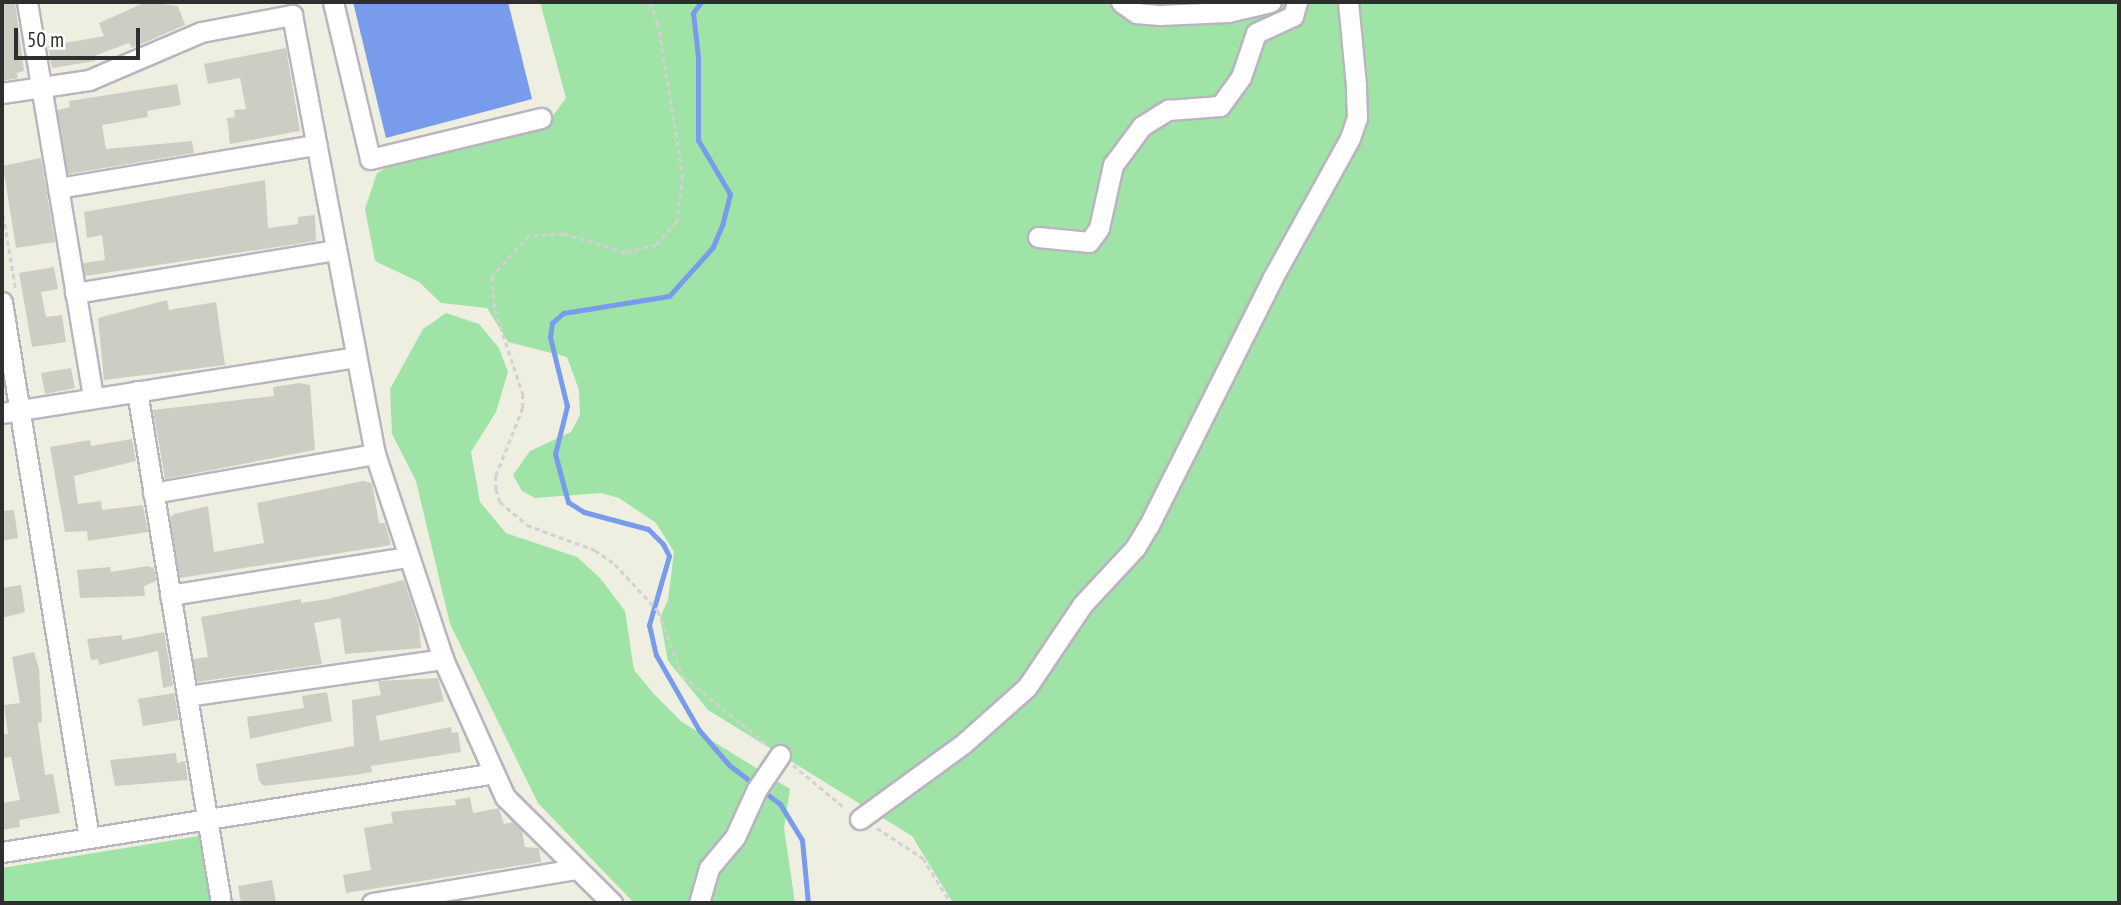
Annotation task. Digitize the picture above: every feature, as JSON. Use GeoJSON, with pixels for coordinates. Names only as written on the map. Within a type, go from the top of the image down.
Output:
{"type":"FeatureCollection","features":[{"type":"Feature","properties":{"kind":"street"},"geometry":{"type":"LineString","coordinates":[[27,2],[93,398]]}},
{"type":"Feature","properties":{"kind":"street"},"geometry":{"type":"LineString","coordinates":[[333,2],[370,159],[541,118]]}},
{"type":"Feature","properties":{"kind":"street"},"geometry":{"type":"LineString","coordinates":[[1121,2],[1136,13],[1160,15],[1228,12],[1270,2]]}},
{"type":"Feature","properties":{"kind":"street"},"geometry":{"type":"LineString","coordinates":[[1038,237],[1089,242],[1099,228],[1113,165],[1142,126],[1168,110],[1220,106],[1241,77],[1256,33],[1293,16],[1297,2]]}},
{"type":"Feature","properties":{"kind":"street"},"geometry":{"type":"LineString","coordinates":[[860,818],[963,744],[1027,687],[1082,605],[1135,548],[1272,279],[1305,225],[1333,162],[1350,138],[1357,118],[1348,2]]}},
{"type":"Feature","properties":{"kind":"street"},"geometry":{"type":"LineString","coordinates":[[2,93],[89,80],[231,23],[292,15],[375,454],[443,659],[491,774],[505,797],[576,869],[601,888],[612,903]]}},
{"type":"Feature","properties":{"kind":"street"},"geometry":{"type":"LineString","coordinates":[[58,188],[316,145]]}},
{"type":"Feature","properties":{"kind":"street"},"geometry":{"type":"LineString","coordinates":[[75,293],[335,250]]}},
{"type":"Feature","properties":{"kind":"street"},"geometry":{"type":"LineString","coordinates":[[2,302],[11,411],[89,838]]}},
{"type":"Feature","properties":{"kind":"street"},"geometry":{"type":"LineString","coordinates":[[11,411],[356,357]]}},
{"type":"Feature","properties":{"kind":"street"},"geometry":{"type":"LineString","coordinates":[[137,391],[221,903]]}},
{"type":"Feature","properties":{"kind":"street"},"geometry":{"type":"LineString","coordinates":[[153,493],[375,454]]}},
{"type":"Feature","properties":{"kind":"street"},"geometry":{"type":"LineString","coordinates":[[170,595],[408,557]]}},
{"type":"Feature","properties":{"kind":"street"},"geometry":{"type":"LineString","coordinates":[[187,696],[443,659]]}},
{"type":"Feature","properties":{"kind":"street"},"geometry":{"type":"LineString","coordinates":[[699,903],[709,868],[735,837],[757,789],[780,755]]}},
{"type":"Feature","properties":{"kind":"street"},"geometry":{"type":"LineString","coordinates":[[2,852],[491,774]]}},
{"type":"Feature","properties":{"kind":"street"},"geometry":{"type":"LineString","coordinates":[[372,903],[576,869]]}},
{"type":"Feature","properties":{"kind":"path"},"geometry":{"type":"LineString","coordinates":[[650,2],[657,23],[683,176],[677,222],[656,244],[625,253],[564,234],[529,236],[492,277],[495,310],[523,394],[523,408],[496,476],[500,502],[527,525],[595,550],[615,564],[658,611],[683,677],[860,818],[923,859],[951,903]]}},
{"type":"Feature","properties":{"kind":"green space"},"geometry":{"type":"Polygon","coordinates":[[[540,2],[2119,2],[2119,903],[953,903],[912,836],[708,710],[668,661],[660,618],[668,600],[674,552],[656,523],[619,498],[601,493],[535,498],[522,491],[513,475],[530,451],[571,432],[580,415],[579,390],[567,357],[508,342],[487,308],[441,303],[419,282],[375,261],[365,209],[377,173],[416,150],[546,125],[566,98],[540,2]]]}},
{"type":"Feature","properties":{"kind":"green space"},"geometry":{"type":"Polygon","coordinates":[[[446,313],[479,324],[499,348],[508,372],[496,412],[471,452],[480,502],[506,533],[577,557],[600,578],[625,611],[634,670],[654,694],[682,722],[790,789],[784,828],[795,903],[634,903],[538,803],[450,624],[416,481],[392,434],[390,389],[423,329],[446,313]]]}},
{"type":"Feature","properties":{"kind":"green space"},"geometry":{"type":"Polygon","coordinates":[[[199,836],[210,903],[2,903],[2,868],[199,836]]]}},
{"type":"Feature","properties":{"kind":"water"},"geometry":{"type":"Polygon","coordinates":[[[353,2],[508,2],[532,99],[386,138],[353,2]]]}},
{"type":"Feature","properties":{"kind":"building"},"geometry":{"type":"Polygon","coordinates":[[[2,2],[15,2],[24,71],[17,73],[18,78],[2,81],[2,2]]]}},
{"type":"Feature","properties":{"kind":"building"},"geometry":{"type":"Polygon","coordinates":[[[146,2],[178,6],[185,25],[132,48],[129,43],[94,56],[95,61],[52,68],[48,46],[104,36],[99,23],[146,2]]]}},
{"type":"Feature","properties":{"kind":"building"},"geometry":{"type":"Polygon","coordinates":[[[286,48],[300,131],[230,144],[227,118],[235,117],[234,110],[246,109],[240,78],[208,84],[204,64],[286,48]]]}},
{"type":"Feature","properties":{"kind":"building"},"geometry":{"type":"Polygon","coordinates":[[[177,84],[181,105],[147,111],[148,117],[102,125],[106,149],[192,141],[194,153],[68,174],[57,110],[70,107],[69,101],[177,84]]]}},
{"type":"Feature","properties":{"kind":"building"},"geometry":{"type":"Polygon","coordinates":[[[41,158],[55,242],[16,248],[3,166],[41,158]]]}},
{"type":"Feature","properties":{"kind":"building"},"geometry":{"type":"Polygon","coordinates":[[[265,180],[268,228],[298,224],[298,217],[315,215],[316,241],[85,276],[83,263],[105,260],[102,235],[87,238],[84,212],[265,180]]]}},
{"type":"Feature","properties":{"kind":"building"},"geometry":{"type":"Polygon","coordinates":[[[54,267],[58,289],[41,292],[46,317],[62,315],[66,342],[32,347],[19,273],[54,267]]]}},
{"type":"Feature","properties":{"kind":"building"},"geometry":{"type":"Polygon","coordinates":[[[167,300],[169,310],[216,302],[225,365],[104,380],[98,318],[167,300]]]}},
{"type":"Feature","properties":{"kind":"building"},"geometry":{"type":"Polygon","coordinates":[[[71,368],[75,388],[45,394],[41,373],[71,368]]]}},
{"type":"Feature","properties":{"kind":"building"},"geometry":{"type":"Polygon","coordinates":[[[300,383],[310,385],[315,450],[165,479],[153,410],[274,396],[273,387],[300,383]]]}},
{"type":"Feature","properties":{"kind":"building"},"geometry":{"type":"Polygon","coordinates":[[[132,439],[136,461],[74,476],[78,504],[101,501],[102,510],[143,505],[148,532],[88,541],[87,531],[65,532],[50,447],[90,440],[91,446],[132,439]]]}},
{"type":"Feature","properties":{"kind":"building"},"geometry":{"type":"Polygon","coordinates":[[[363,481],[372,483],[379,523],[385,523],[391,545],[180,578],[170,518],[174,514],[208,506],[214,552],[264,543],[257,503],[363,481]]]}},
{"type":"Feature","properties":{"kind":"building"},"geometry":{"type":"Polygon","coordinates":[[[14,510],[18,538],[2,541],[2,511],[14,510]]]}},
{"type":"Feature","properties":{"kind":"building"},"geometry":{"type":"Polygon","coordinates":[[[148,566],[154,568],[156,581],[144,586],[145,596],[80,598],[77,570],[110,567],[111,572],[148,566]]]}},
{"type":"Feature","properties":{"kind":"building"},"geometry":{"type":"Polygon","coordinates":[[[404,580],[419,626],[421,648],[345,654],[340,618],[314,623],[322,664],[197,682],[193,659],[208,657],[201,617],[301,599],[301,603],[328,599],[404,580]]]}},
{"type":"Feature","properties":{"kind":"building"},"geometry":{"type":"Polygon","coordinates":[[[21,585],[25,612],[2,618],[2,588],[21,585]]]}},
{"type":"Feature","properties":{"kind":"building"},"geometry":{"type":"Polygon","coordinates":[[[164,632],[173,686],[163,688],[158,651],[99,665],[98,659],[91,660],[87,639],[122,635],[122,640],[164,632]]]}},
{"type":"Feature","properties":{"kind":"building"},"geometry":{"type":"Polygon","coordinates":[[[34,652],[39,669],[42,722],[38,723],[45,775],[53,774],[60,813],[19,820],[20,827],[2,830],[2,803],[20,800],[11,757],[2,758],[2,735],[8,734],[4,705],[20,703],[12,657],[34,652]]]}},
{"type":"Feature","properties":{"kind":"building"},"geometry":{"type":"Polygon","coordinates":[[[438,678],[444,701],[376,716],[380,741],[451,727],[452,733],[458,732],[461,752],[371,766],[372,772],[355,775],[264,786],[259,781],[256,764],[354,746],[352,700],[381,695],[378,681],[438,678]]]}},
{"type":"Feature","properties":{"kind":"building"},"geometry":{"type":"Polygon","coordinates":[[[327,692],[332,721],[250,739],[247,717],[304,708],[302,696],[327,692]]]}},
{"type":"Feature","properties":{"kind":"building"},"geometry":{"type":"Polygon","coordinates":[[[174,693],[179,720],[143,726],[138,699],[174,693]]]}},
{"type":"Feature","properties":{"kind":"building"},"geometry":{"type":"Polygon","coordinates":[[[176,753],[177,763],[185,761],[188,780],[115,786],[110,760],[176,753]]]}},
{"type":"Feature","properties":{"kind":"building"},"geometry":{"type":"Polygon","coordinates":[[[470,797],[473,813],[499,808],[504,824],[513,822],[522,831],[525,847],[539,848],[541,862],[346,893],[343,875],[371,870],[364,828],[393,823],[391,812],[456,805],[455,800],[470,797]]]}},
{"type":"Feature","properties":{"kind":"building"},"geometry":{"type":"Polygon","coordinates":[[[272,880],[276,903],[241,903],[238,886],[272,880]]]}},
{"type":"Feature","properties":{"kind":"waterway"},"geometry":{"type":"LineString","coordinates":[[701,2],[693,13],[698,57],[698,140],[730,194],[723,223],[713,247],[669,296],[563,313],[552,323],[550,337],[567,406],[555,454],[568,502],[584,512],[648,529],[663,544],[669,556],[649,625],[656,655],[699,730],[729,765],[780,804],[802,840],[808,903]]}}]}
